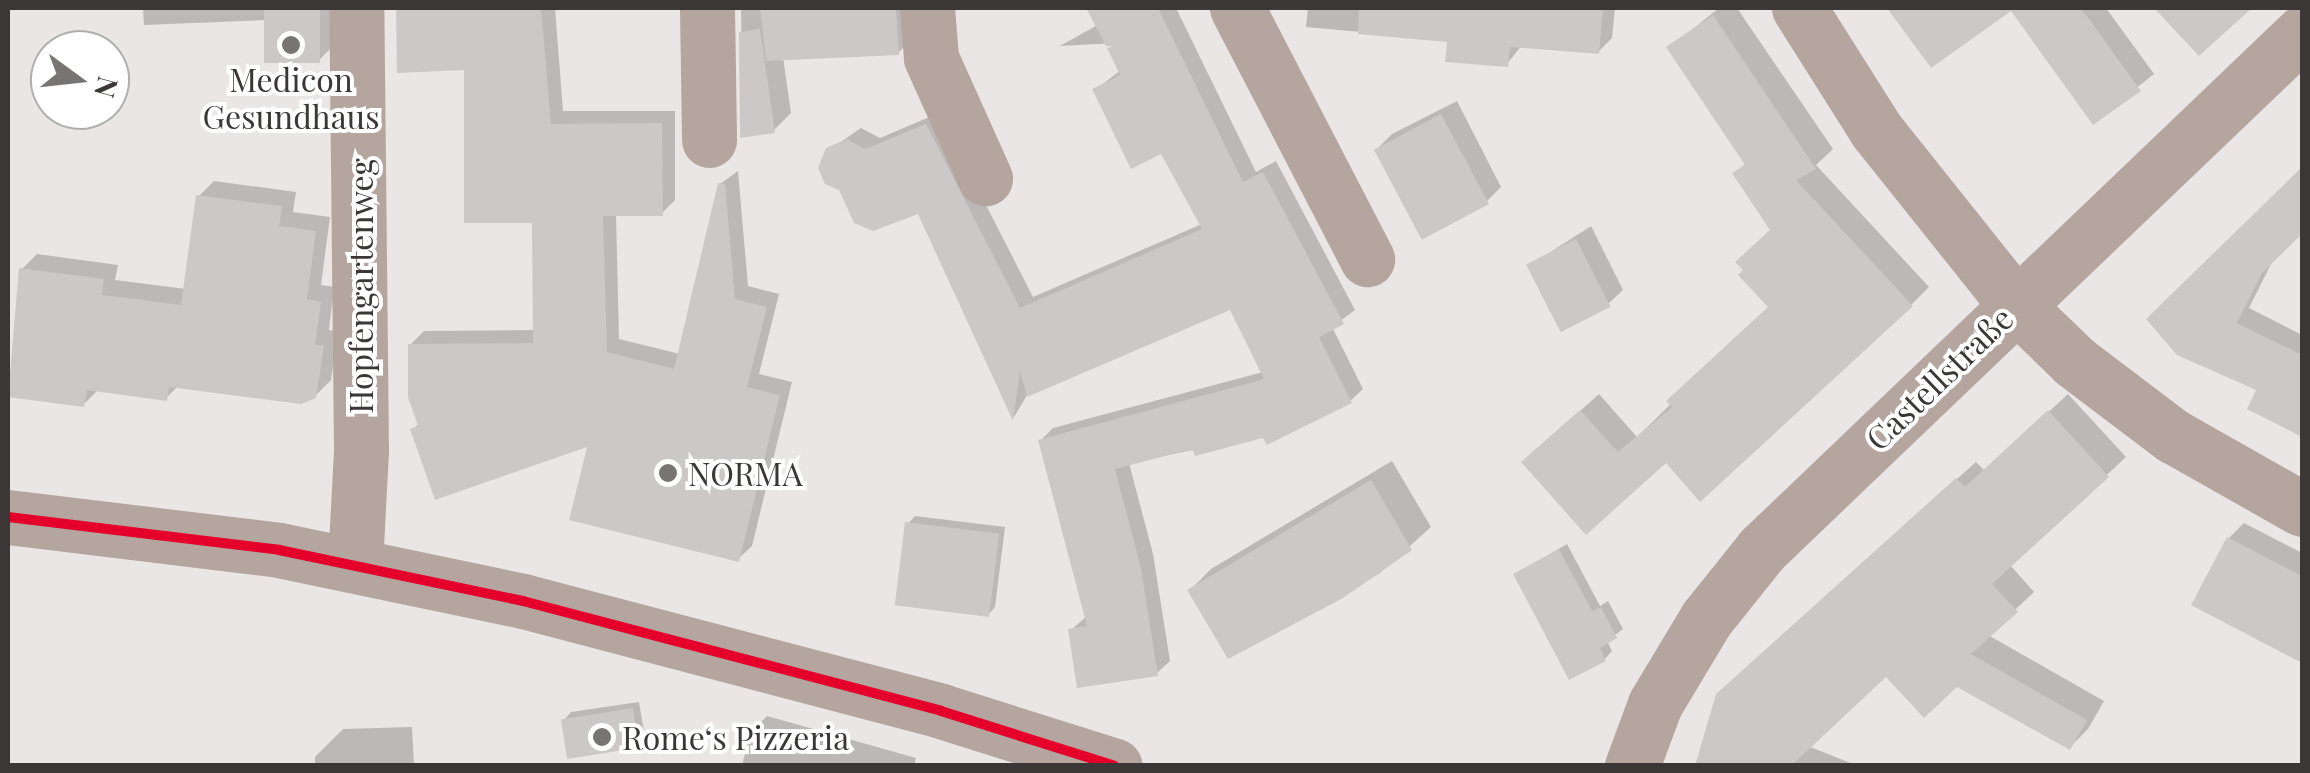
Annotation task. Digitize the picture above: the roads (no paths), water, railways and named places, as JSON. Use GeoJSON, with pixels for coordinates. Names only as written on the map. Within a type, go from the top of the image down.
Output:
{"type":"FeatureCollection","features":[{"type":"Feature","properties":{"kind":"main road"},"geometry":{"type":"LineString","coordinates":[[8,517],[355,565],[523,600],[1016,751],[1115,766]]}},
{"type":"Feature","properties":{"kind":"street","name":"Hopfengartenweg"},"geometry":{"type":"LineString","coordinates":[[355,565],[362,451],[356,8]]}},
{"type":"Feature","properties":{"kind":"street"},"geometry":{"type":"LineString","coordinates":[[707,8],[710,140]]}},
{"type":"Feature","properties":{"kind":"street"},"geometry":{"type":"LineString","coordinates":[[927,8],[932,58],[985,178]]}},
{"type":"Feature","properties":{"kind":"street"},"geometry":{"type":"LineString","coordinates":[[1237,8],[1366,259]]}},
{"type":"Feature","properties":{"kind":"street"},"geometry":{"type":"LineString","coordinates":[[1799,8],[1876,130],[2015,304],[2075,362],[2173,436],[2302,510]]}},
{"type":"Feature","properties":{"kind":"street","name":"Castellstraße"},"geometry":{"type":"LineString","coordinates":[[1632,766],[1666,687],[1706,620],[1762,549],[2302,33]]}},
{"type":"Feature","properties":{"kind":"place","name":"Medicon Gesundhaus"},"geometry":{"type":"Point","coordinates":[291,45]}},
{"type":"Feature","properties":{"kind":"place","name":"NORMA"},"geometry":{"type":"Point","coordinates":[668,473]}},
{"type":"Feature","properties":{"kind":"place","name":"Rome‘s Pizzeria"},"geometry":{"type":"Point","coordinates":[602,737]}}]}
